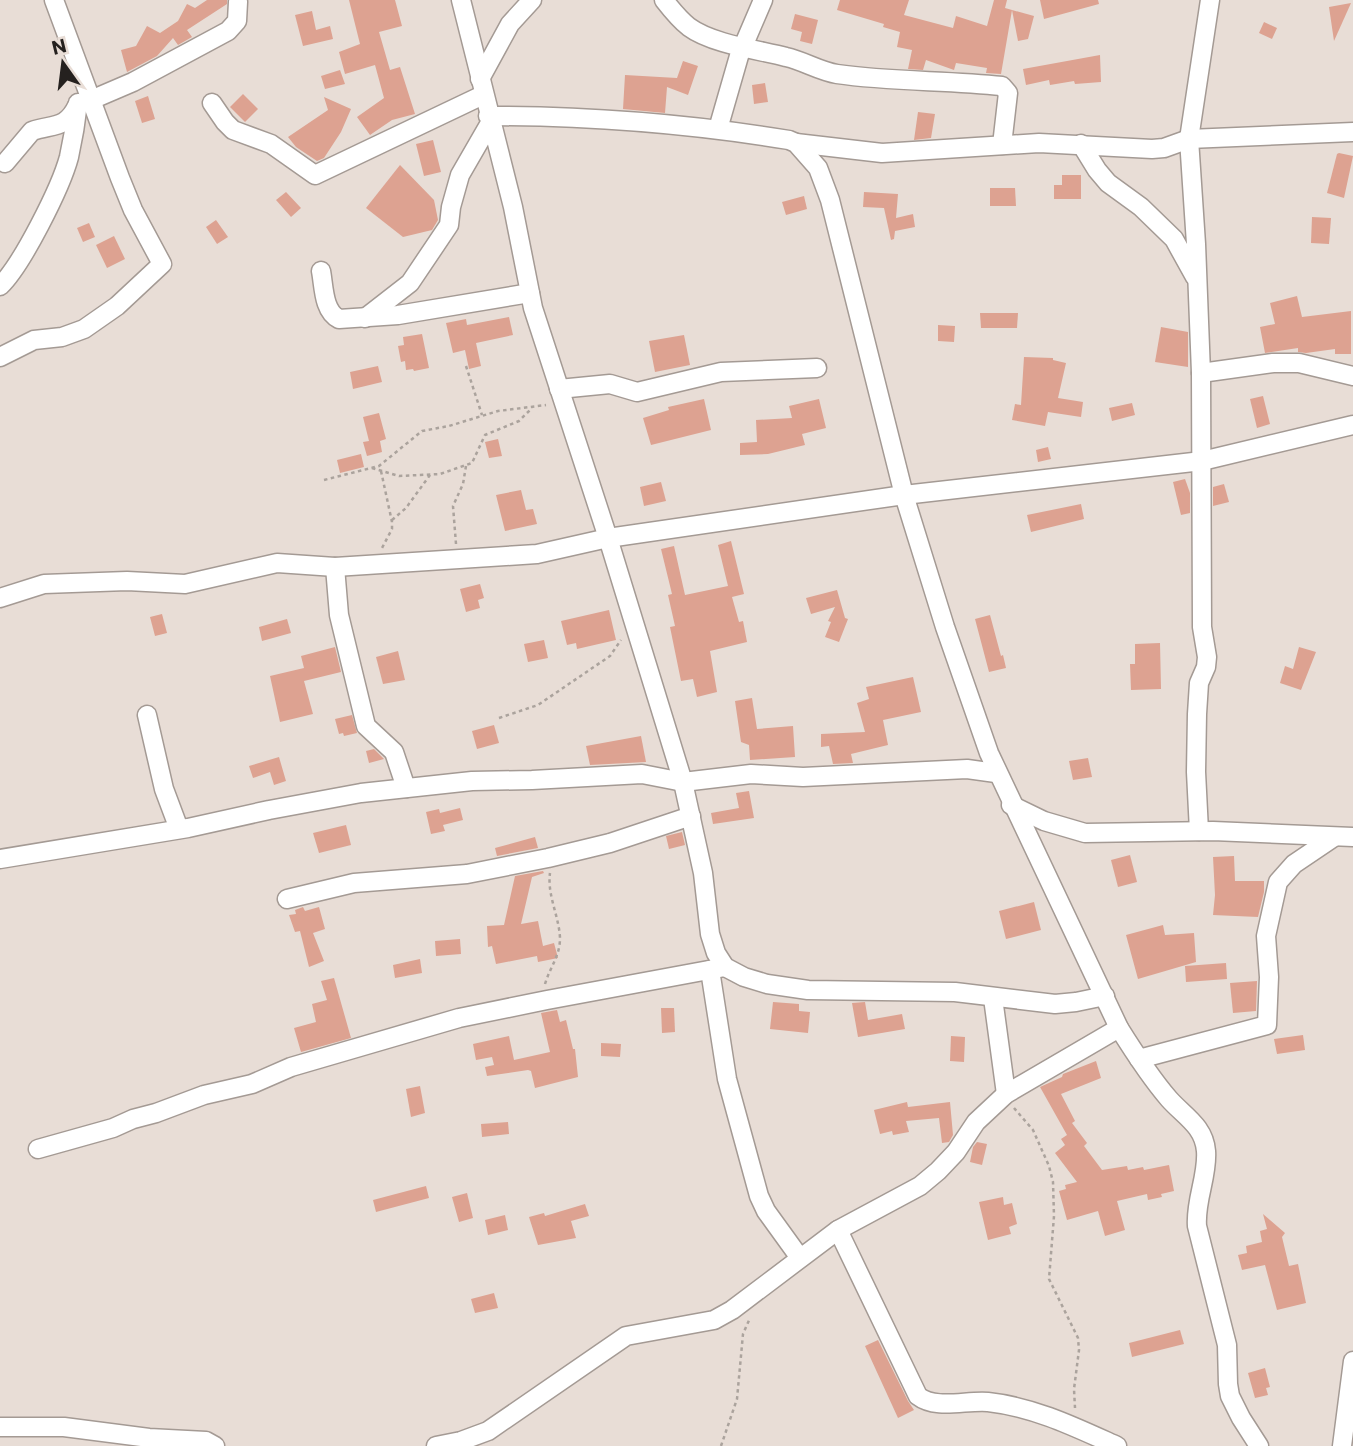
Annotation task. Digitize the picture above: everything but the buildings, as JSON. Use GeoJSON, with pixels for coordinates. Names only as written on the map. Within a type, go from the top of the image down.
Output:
{"type":"FeatureCollection","features":[{"type":"Feature","properties":{"kind":"street"},"geometry":{"type":"LineString","coordinates":[[0,357],[34,340],[62,337],[84,329],[117,306],[162,264],[133,210],[85,97],[54,0]]}},
{"type":"Feature","properties":{"kind":"street"},"geometry":{"type":"LineString","coordinates":[[461,0],[513,207],[530,293],[683,782],[703,873],[710,934],[716,953],[727,1079],[761,1204],[800,1258]]}},
{"type":"Feature","properties":{"kind":"street"},"geometry":{"type":"LineString","coordinates":[[212,103],[233,130],[271,144],[315,175],[322,174],[482,87],[510,24],[532,0]]}},
{"type":"Feature","properties":{"kind":"street"},"geometry":{"type":"LineString","coordinates":[[664,0],[690,27],[702,34],[742,47],[789,57],[834,74],[1002,86],[1008,93],[1002,145]]}},
{"type":"Feature","properties":{"kind":"street"},"geometry":{"type":"LineString","coordinates":[[719,129],[742,47],[763,0]]}},
{"type":"Feature","properties":{"kind":"street"},"geometry":{"type":"LineString","coordinates":[[1199,831],[1197,714],[1199,683],[1207,657],[1202,614],[1198,284],[1189,139],[1210,0]]}},
{"type":"Feature","properties":{"kind":"street"},"geometry":{"type":"LineString","coordinates":[[5,163],[32,131],[57,127],[74,112],[85,97],[144,76],[228,32],[237,20],[238,2]]}},
{"type":"Feature","properties":{"kind":"street"},"geometry":{"type":"LineString","coordinates":[[0,286],[22,257],[56,189],[68,159],[85,97]]}},
{"type":"Feature","properties":{"kind":"street"},"geometry":{"type":"LineString","coordinates":[[489,119],[552,116],[719,129],[796,143],[882,153],[1002,145],[1081,144],[1152,149],[1164,148],[1189,139],[1353,132]]}},
{"type":"Feature","properties":{"kind":"street"},"geometry":{"type":"LineString","coordinates":[[365,318],[410,283],[449,225],[460,175],[489,119]]}},
{"type":"Feature","properties":{"kind":"street"},"geometry":{"type":"LineString","coordinates":[[796,143],[818,168],[830,200],[904,495],[953,652],[996,773],[1119,1028],[1170,1100],[1194,1121],[1205,1143],[1206,1161],[1196,1213],[1198,1226],[1227,1345],[1230,1395],[1259,1446]]}},
{"type":"Feature","properties":{"kind":"street"},"geometry":{"type":"LineString","coordinates":[[1081,144],[1108,183],[1141,207],[1181,247],[1198,284]]}},
{"type":"Feature","properties":{"kind":"street"},"geometry":{"type":"LineString","coordinates":[[321,271],[327,303],[332,315],[339,319],[398,315],[530,293]]}},
{"type":"Feature","properties":{"kind":"street"},"geometry":{"type":"LineString","coordinates":[[1201,373],[1299,363],[1353,376]]}},
{"type":"Feature","properties":{"kind":"street"},"geometry":{"type":"LineString","coordinates":[[561,395],[610,384],[637,392],[721,372],[817,368]]}},
{"type":"Feature","properties":{"kind":"street"},"geometry":{"type":"LineString","coordinates":[[0,598],[44,584],[127,581],[185,584],[277,563],[335,567],[370,566],[537,554],[608,538],[904,495],[1202,461],[1353,425]]}},
{"type":"Feature","properties":{"kind":"street"},"geometry":{"type":"LineString","coordinates":[[335,567],[339,615],[366,726],[394,752],[406,788]]}},
{"type":"Feature","properties":{"kind":"street"},"geometry":{"type":"LineString","coordinates":[[147,715],[164,789],[179,830]]}},
{"type":"Feature","properties":{"kind":"street"},"geometry":{"type":"LineString","coordinates":[[0,859],[179,830],[269,810],[406,788],[472,781],[628,774],[683,782],[751,774],[803,777],[967,769],[996,773]]}},
{"type":"Feature","properties":{"kind":"street"},"geometry":{"type":"LineString","coordinates":[[1011,805],[1044,821],[1076,831],[1199,831],[1353,837]]}},
{"type":"Feature","properties":{"kind":"street"},"geometry":{"type":"LineString","coordinates":[[287,899],[354,883],[467,874],[610,843],[691,816]]}},
{"type":"Feature","properties":{"kind":"street"},"geometry":{"type":"LineString","coordinates":[[1139,1059],[1268,1025],[1266,936],[1278,882],[1294,864],[1335,837]]}},
{"type":"Feature","properties":{"kind":"street"},"geometry":{"type":"LineString","coordinates":[[38,1149],[113,1128],[204,1095],[251,1083],[291,1067],[459,1018],[717,968],[767,984],[808,990],[926,990],[1055,1004],[1105,996]]}},
{"type":"Feature","properties":{"kind":"street"},"geometry":{"type":"LineString","coordinates":[[993,998],[1006,1094]]}},
{"type":"Feature","properties":{"kind":"street"},"geometry":{"type":"LineString","coordinates":[[436,1446],[483,1440],[626,1336],[714,1320],[732,1310],[838,1230],[920,1186],[956,1152],[976,1122],[1006,1094],[1119,1028]]}},
{"type":"Feature","properties":{"kind":"street"},"geometry":{"type":"LineString","coordinates":[[838,1230],[918,1396],[930,1402],[988,1402],[1019,1406],[1047,1415],[1117,1446]]}},
{"type":"Feature","properties":{"kind":"street"},"geometry":{"type":"LineString","coordinates":[[1342,1446],[1353,1361]]}},
{"type":"Feature","properties":{"kind":"street"},"geometry":{"type":"LineString","coordinates":[[0,1427],[64,1427],[149,1438],[206,1441],[215,1446]]}},
{"type":"Feature","properties":{"kind":"path"},"geometry":{"type":"LineString","coordinates":[[466,366],[482,415]]}},
{"type":"Feature","properties":{"kind":"path"},"geometry":{"type":"LineString","coordinates":[[371,468],[407,477],[466,466],[474,461],[485,435],[519,421],[532,408],[561,395]]}},
{"type":"Feature","properties":{"kind":"path"},"geometry":{"type":"LineString","coordinates":[[324,480],[371,468],[386,461],[422,431],[508,409],[532,408]]}},
{"type":"Feature","properties":{"kind":"path"},"geometry":{"type":"LineString","coordinates":[[457,561],[453,506],[463,484],[466,466]]}},
{"type":"Feature","properties":{"kind":"path"},"geometry":{"type":"LineString","coordinates":[[370,566],[392,529],[381,471]]}},
{"type":"Feature","properties":{"kind":"path"},"geometry":{"type":"LineString","coordinates":[[392,520],[407,508],[429,475]]}},
{"type":"Feature","properties":{"kind":"path"},"geometry":{"type":"LineString","coordinates":[[499,718],[538,705],[610,656],[621,640],[630,611]]}},
{"type":"Feature","properties":{"kind":"path"},"geometry":{"type":"LineString","coordinates":[[547,1000],[545,981],[558,958],[560,937],[549,884],[554,856]]}},
{"type":"Feature","properties":{"kind":"path"},"geometry":{"type":"LineString","coordinates":[[1006,1094],[1017,1113],[1033,1130],[1051,1174],[1054,1216],[1049,1279],[1078,1338],[1074,1389],[1077,1428]]}},
{"type":"Feature","properties":{"kind":"path"},"geometry":{"type":"LineString","coordinates":[[721,1446],[737,1399],[743,1334],[763,1286]]}}]}
